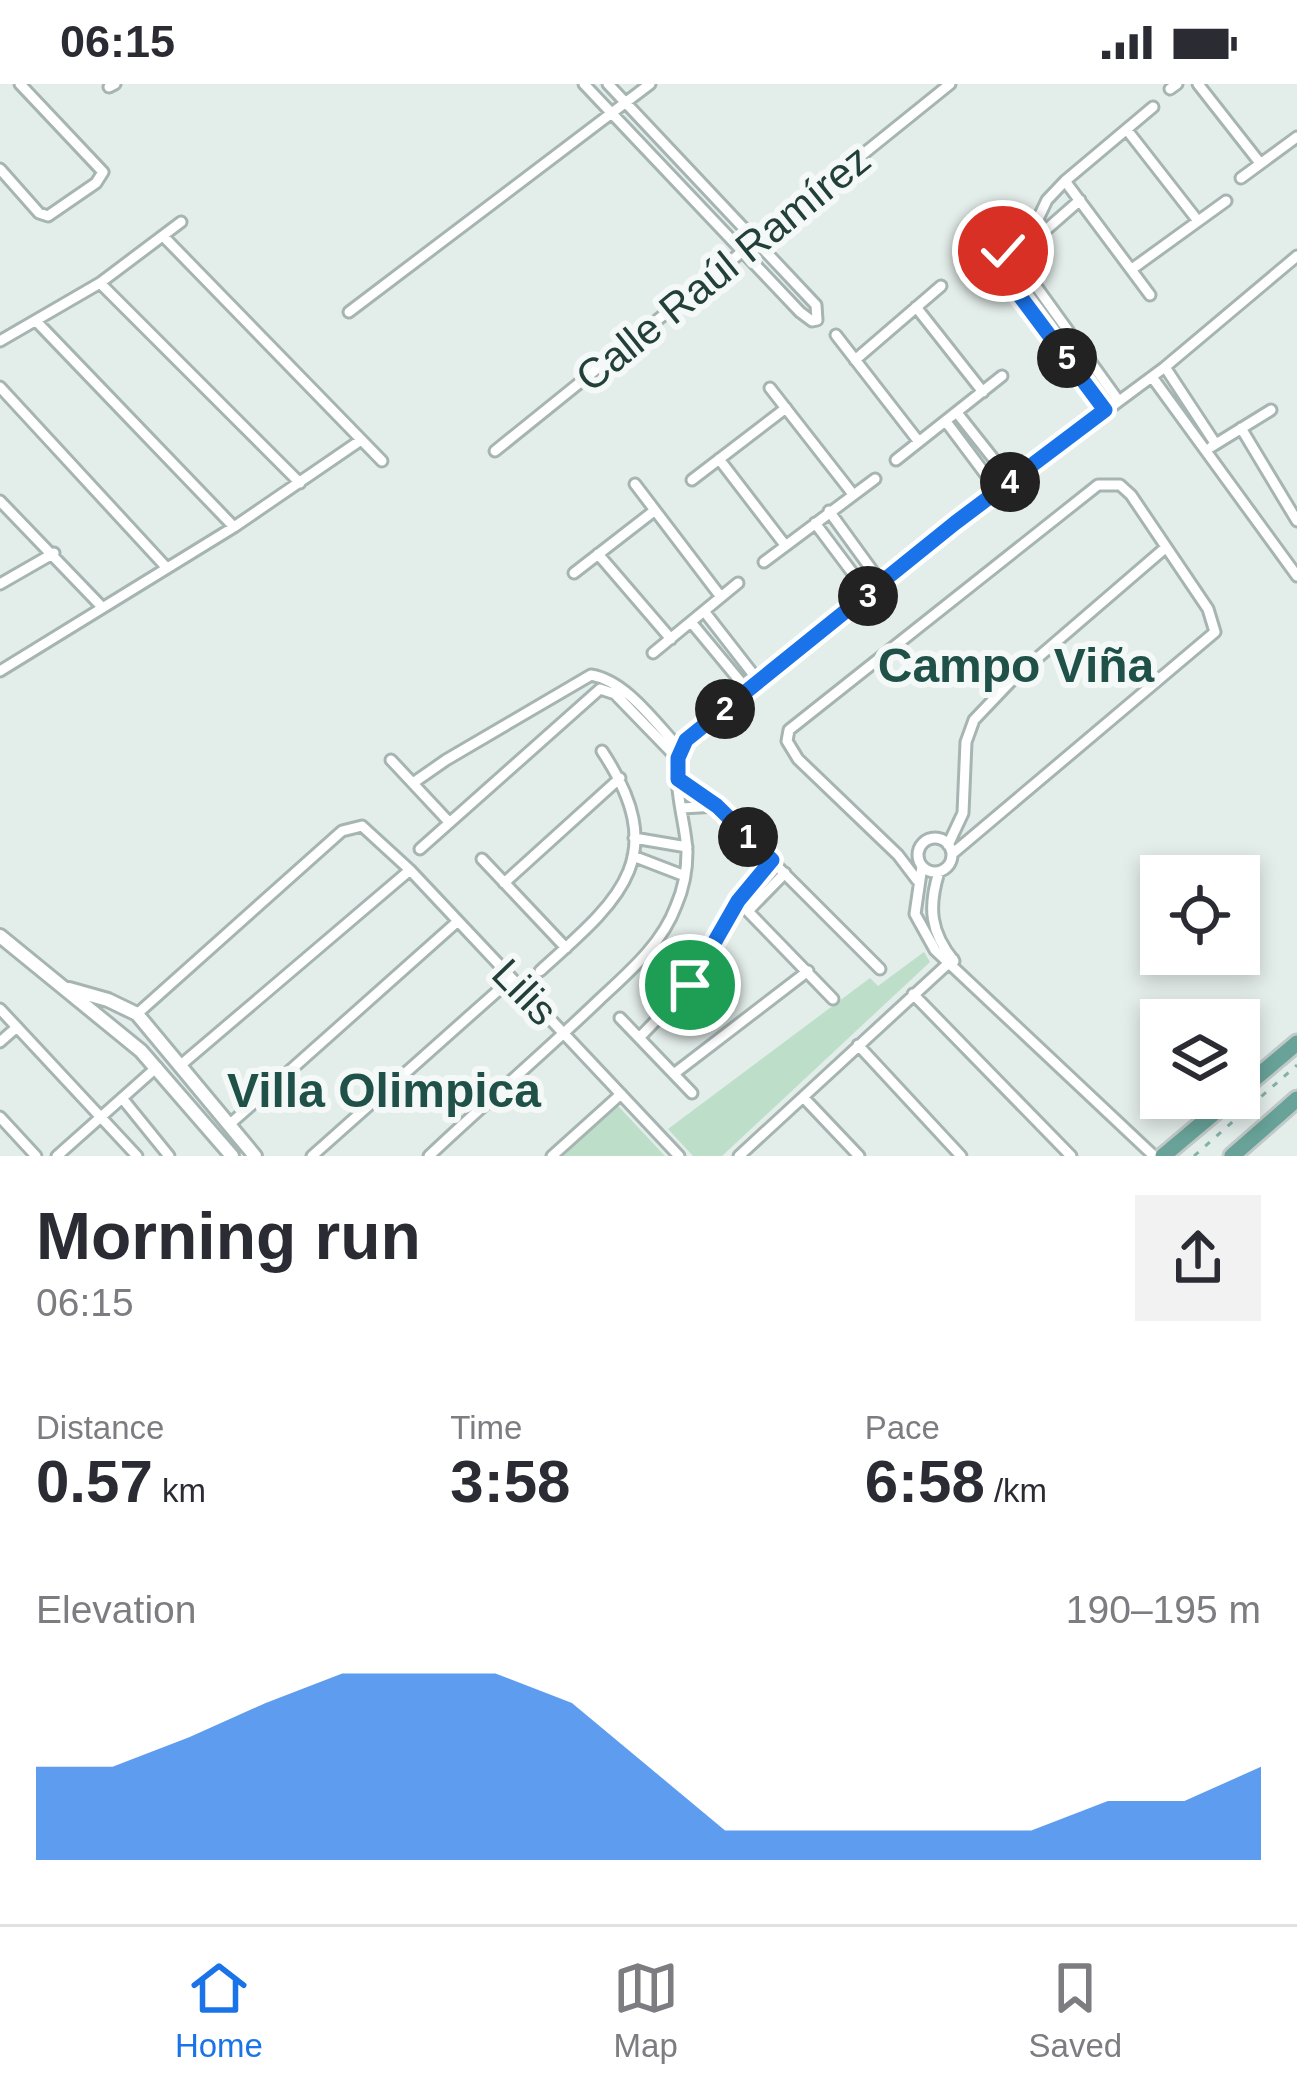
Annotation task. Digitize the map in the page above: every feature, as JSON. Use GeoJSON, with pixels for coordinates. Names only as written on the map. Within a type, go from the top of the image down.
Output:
{"type":"FeatureCollection","features":[{"type":"Feature","properties":{"kind":"main road"},"geometry":{"type":"LineString","coordinates":[[1260,1074],[1297,1043]]}},
{"type":"Feature","properties":{"kind":"main road"},"geometry":{"type":"LineString","coordinates":[[1232,1156],[1297,1100]]}},
{"type":"Feature","properties":{"kind":"main road"},"geometry":{"type":"LineString","coordinates":[[1163,1156],[1207,1119]]}},
{"type":"Feature","properties":{"kind":"street"},"geometry":{"type":"LineString","coordinates":[[0,170],[39,213],[48,216],[96,183],[104,172],[20,84]]}},
{"type":"Feature","properties":{"kind":"street"},"geometry":{"type":"LineString","coordinates":[[584,84],[800,312],[816,321],[816,304],[608,84]]}},
{"type":"Feature","properties":{"kind":"street"},"geometry":{"type":"LineString","coordinates":[[349,312],[650,84]]}},
{"type":"Feature","properties":{"kind":"street","name":"Calle Raúl Ramírez"},"geometry":{"type":"LineString","coordinates":[[495,451],[950,84]]}},
{"type":"Feature","properties":{"kind":"street"},"geometry":{"type":"LineString","coordinates":[[1198,84],[1260,163]]}},
{"type":"Feature","properties":{"kind":"street"},"geometry":{"type":"LineString","coordinates":[[1012,253],[1047,200],[1153,107]]}},
{"type":"Feature","properties":{"kind":"street"},"geometry":{"type":"LineString","coordinates":[[1127,130],[1198,221]]}},
{"type":"Feature","properties":{"kind":"street"},"geometry":{"type":"LineString","coordinates":[[1240,178],[1295,143]]}},
{"type":"Feature","properties":{"kind":"street"},"geometry":{"type":"LineString","coordinates":[[1065,182],[1150,295]]}},
{"type":"Feature","properties":{"kind":"street"},"geometry":{"type":"LineString","coordinates":[[1080,200],[1012,253],[998,258],[1005,276],[1105,410]]}},
{"type":"Feature","properties":{"kind":"street"},"geometry":{"type":"LineString","coordinates":[[1132,268],[1226,201]]}},
{"type":"Feature","properties":{"kind":"street"},"geometry":{"type":"LineString","coordinates":[[0,341],[100,283],[182,222]]}},
{"type":"Feature","properties":{"kind":"street"},"geometry":{"type":"LineString","coordinates":[[164,237],[382,461]]}},
{"type":"Feature","properties":{"kind":"street"},"geometry":{"type":"LineString","coordinates":[[1012,253],[1118,400]]}},
{"type":"Feature","properties":{"kind":"street"},"geometry":{"type":"LineString","coordinates":[[429,1156],[565,1034],[665,929],[685,876],[679,754],[691,735],[998,490],[1165,367],[1297,256]]}},
{"type":"Feature","properties":{"kind":"street"},"geometry":{"type":"LineString","coordinates":[[100,283],[300,483]]}},
{"type":"Feature","properties":{"kind":"street"},"geometry":{"type":"LineString","coordinates":[[855,360],[941,286]]}},
{"type":"Feature","properties":{"kind":"street"},"geometry":{"type":"LineString","coordinates":[[916,308],[983,392]]}},
{"type":"Feature","properties":{"kind":"street"},"geometry":{"type":"LineString","coordinates":[[36,321],[234,527]]}},
{"type":"Feature","properties":{"kind":"street"},"geometry":{"type":"LineString","coordinates":[[836,335],[919,442]]}},
{"type":"Feature","properties":{"kind":"street"},"geometry":{"type":"LineString","coordinates":[[1165,367],[1211,447]]}},
{"type":"Feature","properties":{"kind":"street"},"geometry":{"type":"LineString","coordinates":[[896,460],[1002,376]]}},
{"type":"Feature","properties":{"kind":"street"},"geometry":{"type":"LineString","coordinates":[[1152,377],[1292,557],[1297,576]]}},
{"type":"Feature","properties":{"kind":"street"},"geometry":{"type":"LineString","coordinates":[[0,387],[166,567]]}},
{"type":"Feature","properties":{"kind":"street"},"geometry":{"type":"LineString","coordinates":[[770,388],[853,493]]}},
{"type":"Feature","properties":{"kind":"street"},"geometry":{"type":"LineString","coordinates":[[692,480],[786,408]]}},
{"type":"Feature","properties":{"kind":"street"},"geometry":{"type":"LineString","coordinates":[[1211,447],[1271,410]]}},
{"type":"Feature","properties":{"kind":"street"},"geometry":{"type":"LineString","coordinates":[[958,414],[1011,481]]}},
{"type":"Feature","properties":{"kind":"street"},"geometry":{"type":"LineString","coordinates":[[947,423],[998,490]]}},
{"type":"Feature","properties":{"kind":"street"},"geometry":{"type":"LineString","coordinates":[[1241,428],[1297,521]]}},
{"type":"Feature","properties":{"kind":"street"},"geometry":{"type":"LineString","coordinates":[[0,671],[234,527],[362,440]]}},
{"type":"Feature","properties":{"kind":"street"},"geometry":{"type":"LineString","coordinates":[[719,459],[785,545]]}},
{"type":"Feature","properties":{"kind":"street"},"geometry":{"type":"LineString","coordinates":[[764,562],[875,479]]}},
{"type":"Feature","properties":{"kind":"street"},"geometry":{"type":"LineString","coordinates":[[634,484],[721,597]]}},
{"type":"Feature","properties":{"kind":"street"},"geometry":{"type":"LineString","coordinates":[[917,880],[898,855],[798,759],[788,741],[791,726],[1098,485],[1125,488],[1208,609],[1216,624],[1213,635],[950,849]]}},
{"type":"Feature","properties":{"kind":"street"},"geometry":{"type":"LineString","coordinates":[[0,501],[101,606]]}},
{"type":"Feature","properties":{"kind":"street"},"geometry":{"type":"LineString","coordinates":[[574,573],[654,511]]}},
{"type":"Feature","properties":{"kind":"street"},"geometry":{"type":"LineString","coordinates":[[829,511],[882,584]]}},
{"type":"Feature","properties":{"kind":"street"},"geometry":{"type":"LineString","coordinates":[[815,524],[868,595]]}},
{"type":"Feature","properties":{"kind":"street"},"geometry":{"type":"LineString","coordinates":[[950,961],[932,923],[933,890],[939,872],[949,865],[963,813],[966,742],[974,720],[1013,679],[1164,549]]}},
{"type":"Feature","properties":{"kind":"street"},"geometry":{"type":"LineString","coordinates":[[0,584],[54,554]]}},
{"type":"Feature","properties":{"kind":"street"},"geometry":{"type":"LineString","coordinates":[[598,554],[671,639]]}},
{"type":"Feature","properties":{"kind":"street"},"geometry":{"type":"LineString","coordinates":[[653,653],[739,583]]}},
{"type":"Feature","properties":{"kind":"street"},"geometry":{"type":"LineString","coordinates":[[704,611],[760,683]]}},
{"type":"Feature","properties":{"kind":"street"},"geometry":{"type":"LineString","coordinates":[[691,622],[749,692]]}},
{"type":"Feature","properties":{"kind":"street"},"geometry":{"type":"LineString","coordinates":[[412,783],[591,675],[608,679],[679,754]]}},
{"type":"Feature","properties":{"kind":"street"},"geometry":{"type":"LineString","coordinates":[[420,849],[568,713],[597,690],[618,691]]}},
{"type":"Feature","properties":{"kind":"street"},"geometry":{"type":"LineString","coordinates":[[556,695],[568,713]]}},
{"type":"Feature","properties":{"kind":"street"},"geometry":{"type":"LineString","coordinates":[[540,971],[611,906],[633,856],[634,838],[620,778],[602,751]]}},
{"type":"Feature","properties":{"kind":"street"},"geometry":{"type":"LineString","coordinates":[[391,760],[449,822]]}},
{"type":"Feature","properties":{"kind":"street"},"geometry":{"type":"LineString","coordinates":[[504,883],[620,778]]}},
{"type":"Feature","properties":{"kind":"street"},"geometry":{"type":"LineString","coordinates":[[678,779],[717,806],[880,969]]}},
{"type":"Feature","properties":{"kind":"street"},"geometry":{"type":"LineString","coordinates":[[682,808],[717,806]]}},
{"type":"Feature","properties":{"kind":"street","name":"Lilis"},"geometry":{"type":"LineString","coordinates":[[137,1014],[342,831],[355,825],[369,829],[410,870],[680,1156]]}},
{"type":"Feature","properties":{"kind":"street"},"geometry":{"type":"LineString","coordinates":[[634,838],[687,847]]}},
{"type":"Feature","properties":{"kind":"street"},"geometry":{"type":"LineString","coordinates":[[950,849],[938,839],[926,841],[919,851],[917,922],[964,975],[1154,1156]]}},
{"type":"Feature","properties":{"kind":"street"},"geometry":{"type":"LineString","coordinates":[[633,856],[685,876]]}},
{"type":"Feature","properties":{"kind":"street"},"geometry":{"type":"LineString","coordinates":[[482,859],[566,947]]}},
{"type":"Feature","properties":{"kind":"street"},"geometry":{"type":"LineString","coordinates":[[640,1037],[690,985],[738,901],[772,860]]}},
{"type":"Feature","properties":{"kind":"street"},"geometry":{"type":"LineString","coordinates":[[922,866],[939,872]]}},
{"type":"Feature","properties":{"kind":"street"},"geometry":{"type":"LineString","coordinates":[[182,1064],[410,870]]}},
{"type":"Feature","properties":{"kind":"street"},"geometry":{"type":"LineString","coordinates":[[749,910],[785,873]]}},
{"type":"Feature","properties":{"kind":"street"},"geometry":{"type":"LineString","coordinates":[[738,901],[833,999]]}},
{"type":"Feature","properties":{"kind":"street"},"geometry":{"type":"LineString","coordinates":[[230,1124],[458,921]]}},
{"type":"Feature","properties":{"kind":"street"},"geometry":{"type":"LineString","coordinates":[[0,936],[157,1067],[232,1156]]}},
{"type":"Feature","properties":{"kind":"street"},"geometry":{"type":"LineString","coordinates":[[747,1153],[950,961]]}},
{"type":"Feature","properties":{"kind":"street"},"geometry":{"type":"LineString","coordinates":[[675,1073],[808,971]]}},
{"type":"Feature","properties":{"kind":"street"},"geometry":{"type":"LineString","coordinates":[[312,1156],[511,979]]}},
{"type":"Feature","properties":{"kind":"street"},"geometry":{"type":"LineString","coordinates":[[56,985],[137,1014],[255,1156]]}},
{"type":"Feature","properties":{"kind":"street"},"geometry":{"type":"LineString","coordinates":[[913,994],[1071,1156]]}},
{"type":"Feature","properties":{"kind":"street"},"geometry":{"type":"LineString","coordinates":[[0,1009],[137,1156]]}},
{"type":"Feature","properties":{"kind":"street"},"geometry":{"type":"LineString","coordinates":[[620,1018],[692,1093]]}},
{"type":"Feature","properties":{"kind":"street"},"geometry":{"type":"LineString","coordinates":[[0,1042],[16,1027]]}},
{"type":"Feature","properties":{"kind":"street"},"geometry":{"type":"LineString","coordinates":[[858,1045],[961,1156]]}},
{"type":"Feature","properties":{"kind":"street"},"geometry":{"type":"LineString","coordinates":[[57,1156],[157,1067]]}},
{"type":"Feature","properties":{"kind":"street"},"geometry":{"type":"LineString","coordinates":[[552,1156],[621,1094]]}},
{"type":"Feature","properties":{"kind":"street"},"geometry":{"type":"LineString","coordinates":[[803,1097],[859,1156]]}},
{"type":"Feature","properties":{"kind":"street"},"geometry":{"type":"LineString","coordinates":[[122,1098],[169,1156]]}},
{"type":"Feature","properties":{"kind":"street"},"geometry":{"type":"LineString","coordinates":[[0,1117],[36,1156]]}},
{"type":"Feature","properties":{"kind":"path"},"geometry":{"type":"LineString","coordinates":[[1194,1156],[1297,1066]]}},
{"type":"Feature","properties":{"kind":"green space"},"geometry":{"type":"Polygon","coordinates":[[[924,952],[930,962],[722,1156],[693,1156],[668,1129],[870,978],[878,986],[924,952]]]}},
{"type":"Feature","properties":{"kind":"green space"},"geometry":{"type":"Polygon","coordinates":[[[614,1107],[665,1156],[561,1156],[614,1107]]]}},
{"type":"Feature","properties":{"kind":"district","name":"Campo Viña"},"geometry":{"type":"Point","coordinates":[1016,665]}},
{"type":"Feature","properties":{"kind":"district","name":"Villa Olimpica"},"geometry":{"type":"Point","coordinates":[384,1090]}},
{"type":"Feature","properties":{"kind":"route"},"geometry":{"type":"LineString","coordinates":[[690,985],[738,901],[772,860],[717,806],[678,779],[678,758],[686,740],[955,523],[1105,410],[1005,276],[998,262],[1003,251]]}}]}
